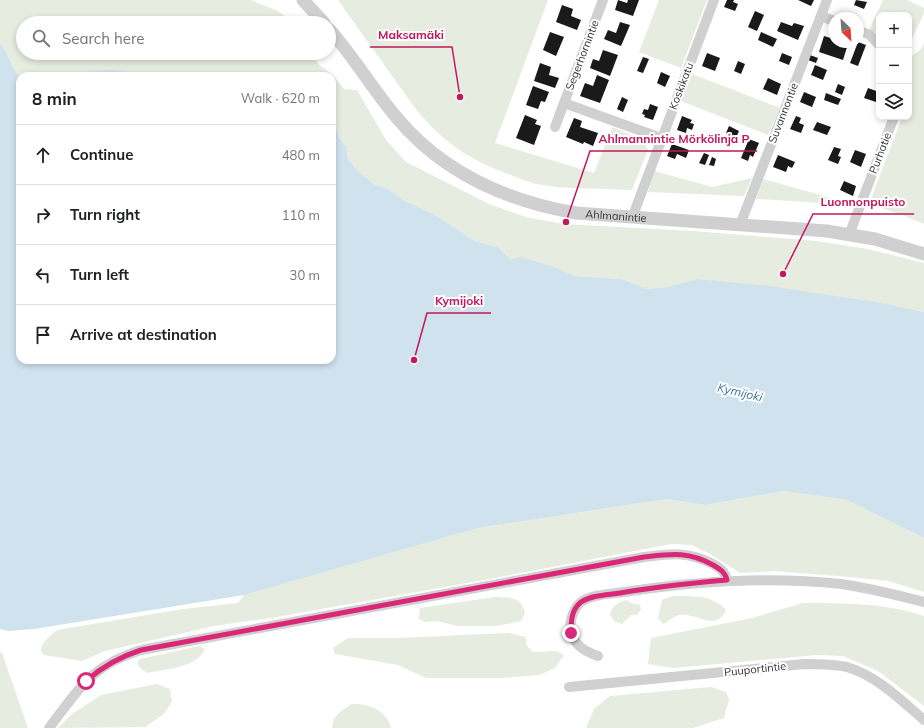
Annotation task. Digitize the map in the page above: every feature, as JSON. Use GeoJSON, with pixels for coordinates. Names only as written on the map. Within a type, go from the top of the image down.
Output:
{"type":"FeatureCollection","features":[{"type":"Feature","properties":{"kind":"street"},"geometry":{"type":"LineString","coordinates":[[303,0],[318,16]]}},
{"type":"Feature","properties":{"kind":"street","name":"Segerhornintie"},"geometry":{"type":"LineString","coordinates":[[603,0],[564,104],[661,138]]}},
{"type":"Feature","properties":{"kind":"street","name":"Koskikatu"},"geometry":{"type":"LineString","coordinates":[[632,218],[714,0]]}},
{"type":"Feature","properties":{"kind":"street","name":"Suvannontie"},"geometry":{"type":"LineString","coordinates":[[740,225],[827,0]]}},
{"type":"Feature","properties":{"kind":"street"},"geometry":{"type":"LineString","coordinates":[[821,16],[828,19]]}},
{"type":"Feature","properties":{"kind":"street"},"geometry":{"type":"LineString","coordinates":[[864,32],[870,35],[876,42]]}},
{"type":"Feature","properties":{"kind":"street","name":"Ahlmanintie"},"geometry":{"type":"LineString","coordinates":[[336,38],[398,119],[430,150],[462,174],[498,192],[543,207],[576,213],[827,231],[875,239],[924,254]]}},
{"type":"Feature","properties":{"kind":"street"},"geometry":{"type":"LineString","coordinates":[[555,128],[564,104]]}},
{"type":"Feature","properties":{"kind":"street","name":"Purhatie"},"geometry":{"type":"LineString","coordinates":[[849,235],[893,120]]}},
{"type":"Feature","properties":{"kind":"street"},"geometry":{"type":"LineString","coordinates":[[49,728],[86,681],[102,667],[123,656],[141,650],[644,557],[673,554],[697,556],[720,568],[727,580]]}},
{"type":"Feature","properties":{"kind":"street"},"geometry":{"type":"LineString","coordinates":[[598,656],[583,649],[577,644],[571,633],[572,615],[580,603],[597,596],[727,580],[769,580],[840,584],[887,592],[924,602]]}},
{"type":"Feature","properties":{"kind":"street","name":"Puuportintie"},"geometry":{"type":"LineString","coordinates":[[569,687],[804,664],[836,665],[856,671],[872,679],[894,694],[924,720]]}},
{"type":"Feature","properties":{"kind":"shaded area"},"geometry":{"type":"Polygon","coordinates":[[[0,0],[251,0],[278,11],[285,16],[16,16],[16,60],[317,60],[318,64],[329,72],[16,73],[6,51],[0,43],[0,0]]]}},
{"type":"Feature","properties":{"kind":"shaded area"},"geometry":{"type":"Polygon","coordinates":[[[338,0],[548,0],[495,143],[594,173],[612,127],[643,140],[648,150],[632,190],[573,188],[528,182],[470,157],[436,131],[425,120],[338,0]]]}},
{"type":"Feature","properties":{"kind":"shaded area"},"geometry":{"type":"Polygon","coordinates":[[[659,0],[707,0],[681,68],[639,52],[659,0]]]}},
{"type":"Feature","properties":{"kind":"shaded area"},"geometry":{"type":"Polygon","coordinates":[[[883,0],[907,0],[924,8],[924,13],[912,39],[912,12],[877,12],[883,0]]]}},
{"type":"Feature","properties":{"kind":"shaded area"},"geometry":{"type":"Polygon","coordinates":[[[876,15],[876,33],[869,30],[876,15]]]}},
{"type":"Feature","properties":{"kind":"shaded area"},"geometry":{"type":"Polygon","coordinates":[[[924,43],[924,224],[903,215],[875,206],[871,199],[901,120],[912,120],[912,56],[921,49],[924,43]]]}},
{"type":"Feature","properties":{"kind":"shaded area"},"geometry":{"type":"Polygon","coordinates":[[[692,74],[780,108],[768,135],[681,101],[692,74]]]}},
{"type":"Feature","properties":{"kind":"shaded area"},"geometry":{"type":"Polygon","coordinates":[[[336,79],[344,89],[357,90],[386,140],[406,162],[489,204],[526,217],[563,224],[693,231],[816,241],[868,249],[924,263],[924,312],[882,303],[697,279],[667,287],[647,289],[622,279],[575,276],[557,268],[511,260],[498,247],[475,241],[435,215],[405,201],[388,189],[374,184],[355,170],[348,159],[346,146],[339,138],[336,126],[336,79]]]}},
{"type":"Feature","properties":{"kind":"shaded area"},"geometry":{"type":"Polygon","coordinates":[[[654,171],[712,187],[752,178],[744,196],[648,192],[654,171]]]}},
{"type":"Feature","properties":{"kind":"shaded area"},"geometry":{"type":"Polygon","coordinates":[[[763,179],[856,205],[756,199],[763,179]]]}},
{"type":"Feature","properties":{"kind":"shaded area"},"geometry":{"type":"Polygon","coordinates":[[[784,491],[847,500],[924,538],[924,592],[888,581],[850,577],[775,571],[740,573],[710,554],[692,545],[671,544],[495,578],[271,618],[214,626],[105,651],[82,661],[44,655],[41,651],[44,642],[57,630],[183,609],[238,603],[244,595],[478,528],[667,499],[705,505],[784,491]]]}},
{"type":"Feature","properties":{"kind":"shaded area"},"geometry":{"type":"Polygon","coordinates":[[[672,596],[701,597],[714,601],[726,610],[722,617],[717,620],[711,621],[693,616],[679,615],[663,624],[658,618],[662,600],[672,596]]]}},
{"type":"Feature","properties":{"kind":"shaded area"},"geometry":{"type":"Polygon","coordinates":[[[495,597],[514,599],[521,603],[525,613],[521,621],[497,626],[458,626],[437,621],[425,622],[419,619],[420,608],[495,597]]]}},
{"type":"Feature","properties":{"kind":"shaded area"},"geometry":{"type":"Polygon","coordinates":[[[627,600],[631,603],[640,605],[641,610],[637,615],[631,615],[622,624],[614,621],[610,614],[614,606],[627,600]]]}},
{"type":"Feature","properties":{"kind":"shaded area"},"geometry":{"type":"Polygon","coordinates":[[[803,603],[880,606],[895,608],[924,616],[924,706],[878,671],[843,656],[817,655],[673,668],[648,664],[651,638],[752,618],[803,603]]]}},
{"type":"Feature","properties":{"kind":"shaded area"},"geometry":{"type":"Polygon","coordinates":[[[509,633],[526,637],[527,646],[533,652],[556,651],[564,655],[555,668],[539,675],[502,678],[426,678],[398,665],[335,654],[333,648],[348,638],[398,638],[509,633]]]}},
{"type":"Feature","properties":{"kind":"shaded area"},"geometry":{"type":"Polygon","coordinates":[[[199,646],[205,649],[201,655],[188,664],[180,667],[147,673],[141,669],[137,663],[140,659],[199,646]]]}},
{"type":"Feature","properties":{"kind":"shaded area"},"geometry":{"type":"Polygon","coordinates":[[[0,652],[2,653],[28,728],[0,728],[0,652]]]}},
{"type":"Feature","properties":{"kind":"shaded area"},"geometry":{"type":"Polygon","coordinates":[[[157,684],[170,689],[172,701],[164,714],[145,727],[58,728],[72,714],[101,695],[157,684]]]}},
{"type":"Feature","properties":{"kind":"shaded area"},"geometry":{"type":"Polygon","coordinates":[[[711,687],[726,692],[729,699],[724,718],[693,728],[586,728],[594,709],[610,696],[711,687]]]}},
{"type":"Feature","properties":{"kind":"shaded area"},"geometry":{"type":"Polygon","coordinates":[[[352,704],[365,705],[376,709],[386,717],[391,728],[332,728],[336,716],[352,704]]]}},
{"type":"Feature","properties":{"kind":"water"},"geometry":{"type":"Polygon","coordinates":[[[0,43],[6,51],[16,73],[16,364],[336,364],[336,126],[339,138],[346,146],[348,159],[356,170],[374,184],[388,189],[405,201],[435,215],[475,241],[498,247],[511,260],[520,257],[557,268],[575,276],[622,279],[647,289],[667,287],[697,279],[769,286],[882,303],[924,312],[924,538],[847,500],[784,491],[705,505],[667,499],[478,528],[244,595],[34,629],[8,631],[0,629],[0,43]]]}},
{"type":"Feature","properties":{"kind":"water"},"geometry":{"type":"Polygon","coordinates":[[[114,70],[126,72],[85,72],[114,70]]]}},
{"type":"Feature","properties":{"kind":"building"},"geometry":{"type":"Polygon","coordinates":[[[618,0],[627,3],[628,0],[639,0],[633,16],[615,10],[618,0]]]}},
{"type":"Feature","properties":{"kind":"building"},"geometry":{"type":"Polygon","coordinates":[[[727,0],[734,0],[733,2],[738,4],[735,11],[724,7],[727,0]]]}},
{"type":"Feature","properties":{"kind":"building"},"geometry":{"type":"Polygon","coordinates":[[[798,0],[814,0],[811,6],[798,0]]]}},
{"type":"Feature","properties":{"kind":"building"},"geometry":{"type":"Polygon","coordinates":[[[856,0],[867,2],[864,9],[854,5],[856,0]]]}},
{"type":"Feature","properties":{"kind":"building"},"geometry":{"type":"Polygon","coordinates":[[[562,5],[573,9],[571,16],[581,20],[577,30],[556,22],[562,5]]]}},
{"type":"Feature","properties":{"kind":"building"},"geometry":{"type":"Polygon","coordinates":[[[755,11],[764,15],[757,31],[748,27],[755,11]]]}},
{"type":"Feature","properties":{"kind":"building"},"geometry":{"type":"Polygon","coordinates":[[[620,22],[630,25],[621,46],[604,39],[608,30],[616,33],[620,22]]]}},
{"type":"Feature","properties":{"kind":"building"},"geometry":{"type":"Polygon","coordinates":[[[781,22],[792,26],[794,23],[804,26],[798,40],[777,31],[781,22]]]}},
{"type":"Feature","properties":{"kind":"building"},"geometry":{"type":"Polygon","coordinates":[[[550,32],[564,37],[556,56],[543,50],[550,32]]]}},
{"type":"Feature","properties":{"kind":"building"},"geometry":{"type":"Polygon","coordinates":[[[761,32],[777,39],[773,47],[758,40],[761,32]]]}},
{"type":"Feature","properties":{"kind":"building"},"geometry":{"type":"Polygon","coordinates":[[[824,36],[828,37],[828,48],[847,48],[843,60],[819,52],[824,36]]]}},
{"type":"Feature","properties":{"kind":"building"},"geometry":{"type":"Polygon","coordinates":[[[864,44],[866,45],[858,66],[850,63],[856,48],[864,48],[864,44]]]}},
{"type":"Feature","properties":{"kind":"building"},"geometry":{"type":"Polygon","coordinates":[[[603,50],[618,55],[610,76],[590,68],[593,59],[599,61],[603,50]]]}},
{"type":"Feature","properties":{"kind":"building"},"geometry":{"type":"Polygon","coordinates":[[[707,53],[720,58],[715,71],[702,66],[707,53]]]}},
{"type":"Feature","properties":{"kind":"building"},"geometry":{"type":"Polygon","coordinates":[[[782,53],[792,57],[789,65],[779,61],[782,53]]]}},
{"type":"Feature","properties":{"kind":"building"},"geometry":{"type":"Polygon","coordinates":[[[810,55],[818,58],[816,63],[808,60],[810,55]]]}},
{"type":"Feature","properties":{"kind":"building"},"geometry":{"type":"Polygon","coordinates":[[[643,57],[649,59],[643,73],[637,71],[643,57]]]}},
{"type":"Feature","properties":{"kind":"building"},"geometry":{"type":"Polygon","coordinates":[[[738,61],[745,64],[741,74],[734,71],[738,61]]]}},
{"type":"Feature","properties":{"kind":"building"},"geometry":{"type":"Polygon","coordinates":[[[540,63],[551,67],[549,75],[559,78],[555,88],[534,81],[540,63]]]}},
{"type":"Feature","properties":{"kind":"building"},"geometry":{"type":"Polygon","coordinates":[[[815,65],[827,70],[823,80],[811,75],[815,65]]]}},
{"type":"Feature","properties":{"kind":"building"},"geometry":{"type":"Polygon","coordinates":[[[661,72],[670,76],[665,87],[657,83],[661,72]]]}},
{"type":"Feature","properties":{"kind":"building"},"geometry":{"type":"Polygon","coordinates":[[[597,75],[609,80],[600,103],[580,96],[585,83],[593,86],[597,75]]]}},
{"type":"Feature","properties":{"kind":"building"},"geometry":{"type":"Polygon","coordinates":[[[768,78],[781,84],[777,95],[763,89],[768,78]]]}},
{"type":"Feature","properties":{"kind":"building"},"geometry":{"type":"Polygon","coordinates":[[[838,84],[845,87],[842,95],[835,92],[838,84]]]}},
{"type":"Feature","properties":{"kind":"building"},"geometry":{"type":"Polygon","coordinates":[[[533,86],[549,92],[545,102],[541,101],[538,109],[526,105],[533,86]]]}},
{"type":"Feature","properties":{"kind":"building"},"geometry":{"type":"Polygon","coordinates":[[[868,88],[876,91],[876,102],[864,98],[868,88]]]}},
{"type":"Feature","properties":{"kind":"building"},"geometry":{"type":"Polygon","coordinates":[[[804,92],[816,97],[812,107],[800,102],[804,92]]]}},
{"type":"Feature","properties":{"kind":"building"},"geometry":{"type":"Polygon","coordinates":[[[826,93],[841,99],[838,105],[824,100],[826,93]]]}},
{"type":"Feature","properties":{"kind":"building"},"geometry":{"type":"Polygon","coordinates":[[[622,97],[628,100],[623,112],[617,109],[622,97]]]}},
{"type":"Feature","properties":{"kind":"building"},"geometry":{"type":"Polygon","coordinates":[[[650,104],[658,107],[653,120],[644,117],[645,115],[642,114],[644,109],[648,110],[650,104]]]}},
{"type":"Feature","properties":{"kind":"building"},"geometry":{"type":"Polygon","coordinates":[[[525,115],[537,120],[535,124],[541,126],[534,145],[516,138],[525,115]]]}},
{"type":"Feature","properties":{"kind":"building"},"geometry":{"type":"Polygon","coordinates":[[[682,116],[692,120],[690,123],[694,124],[692,130],[687,128],[686,133],[677,130],[682,116]]]}},
{"type":"Feature","properties":{"kind":"building"},"geometry":{"type":"Polygon","coordinates":[[[796,116],[801,118],[799,123],[804,125],[801,133],[790,129],[796,116]]]}},
{"type":"Feature","properties":{"kind":"building"},"geometry":{"type":"Polygon","coordinates":[[[574,118],[582,121],[580,127],[598,133],[593,146],[584,142],[583,144],[566,137],[574,118]]]}},
{"type":"Feature","properties":{"kind":"building"},"geometry":{"type":"Polygon","coordinates":[[[817,122],[831,127],[827,135],[813,130],[817,122]]]}},
{"type":"Feature","properties":{"kind":"building"},"geometry":{"type":"Polygon","coordinates":[[[729,126],[739,131],[736,138],[726,133],[729,126]]]}},
{"type":"Feature","properties":{"kind":"building"},"geometry":{"type":"Polygon","coordinates":[[[749,139],[759,143],[753,157],[750,155],[748,161],[741,158],[749,139]]]}},
{"type":"Feature","properties":{"kind":"building"},"geometry":{"type":"Polygon","coordinates":[[[672,144],[689,150],[686,158],[677,154],[675,159],[667,156],[672,144]]]}},
{"type":"Feature","properties":{"kind":"building"},"geometry":{"type":"Polygon","coordinates":[[[834,147],[841,149],[838,156],[841,157],[838,164],[828,160],[834,147]]]}},
{"type":"Feature","properties":{"kind":"building"},"geometry":{"type":"Polygon","coordinates":[[[855,150],[866,154],[861,167],[850,162],[855,150]]]}},
{"type":"Feature","properties":{"kind":"building"},"geometry":{"type":"Polygon","coordinates":[[[704,153],[709,155],[705,165],[699,163],[704,153]]]}},
{"type":"Feature","properties":{"kind":"building"},"geometry":{"type":"Polygon","coordinates":[[[778,155],[795,162],[792,168],[788,166],[786,172],[773,167],[778,155]]]}},
{"type":"Feature","properties":{"kind":"building"},"geometry":{"type":"Polygon","coordinates":[[[712,157],[716,159],[714,166],[709,165],[712,157]]]}},
{"type":"Feature","properties":{"kind":"building"},"geometry":{"type":"Polygon","coordinates":[[[844,181],[856,186],[853,196],[840,190],[844,181]]]}},
{"type":"Feature","properties":{"kind":"place","name":"Maksamäki"},"geometry":{"type":"Point","coordinates":[460,97]}},
{"type":"Feature","properties":{"kind":"place","name":"Ahlmannintie Mörkölinja P"},"geometry":{"type":"Point","coordinates":[566,222]}},
{"type":"Feature","properties":{"kind":"place","name":"Luonnonpuisto"},"geometry":{"type":"Point","coordinates":[783,274]}},
{"type":"Feature","properties":{"kind":"place","name":"Kymijoki"},"geometry":{"type":"Point","coordinates":[414,360]}},
{"type":"Feature","properties":{"kind":"route"},"geometry":{"type":"LineString","coordinates":[[86,681],[109,663],[123,656],[141,650],[644,557],[673,554],[688,554],[697,556],[720,568],[726,576],[727,580],[634,590],[597,596],[586,600],[575,608],[572,615],[571,633]]}}]}
